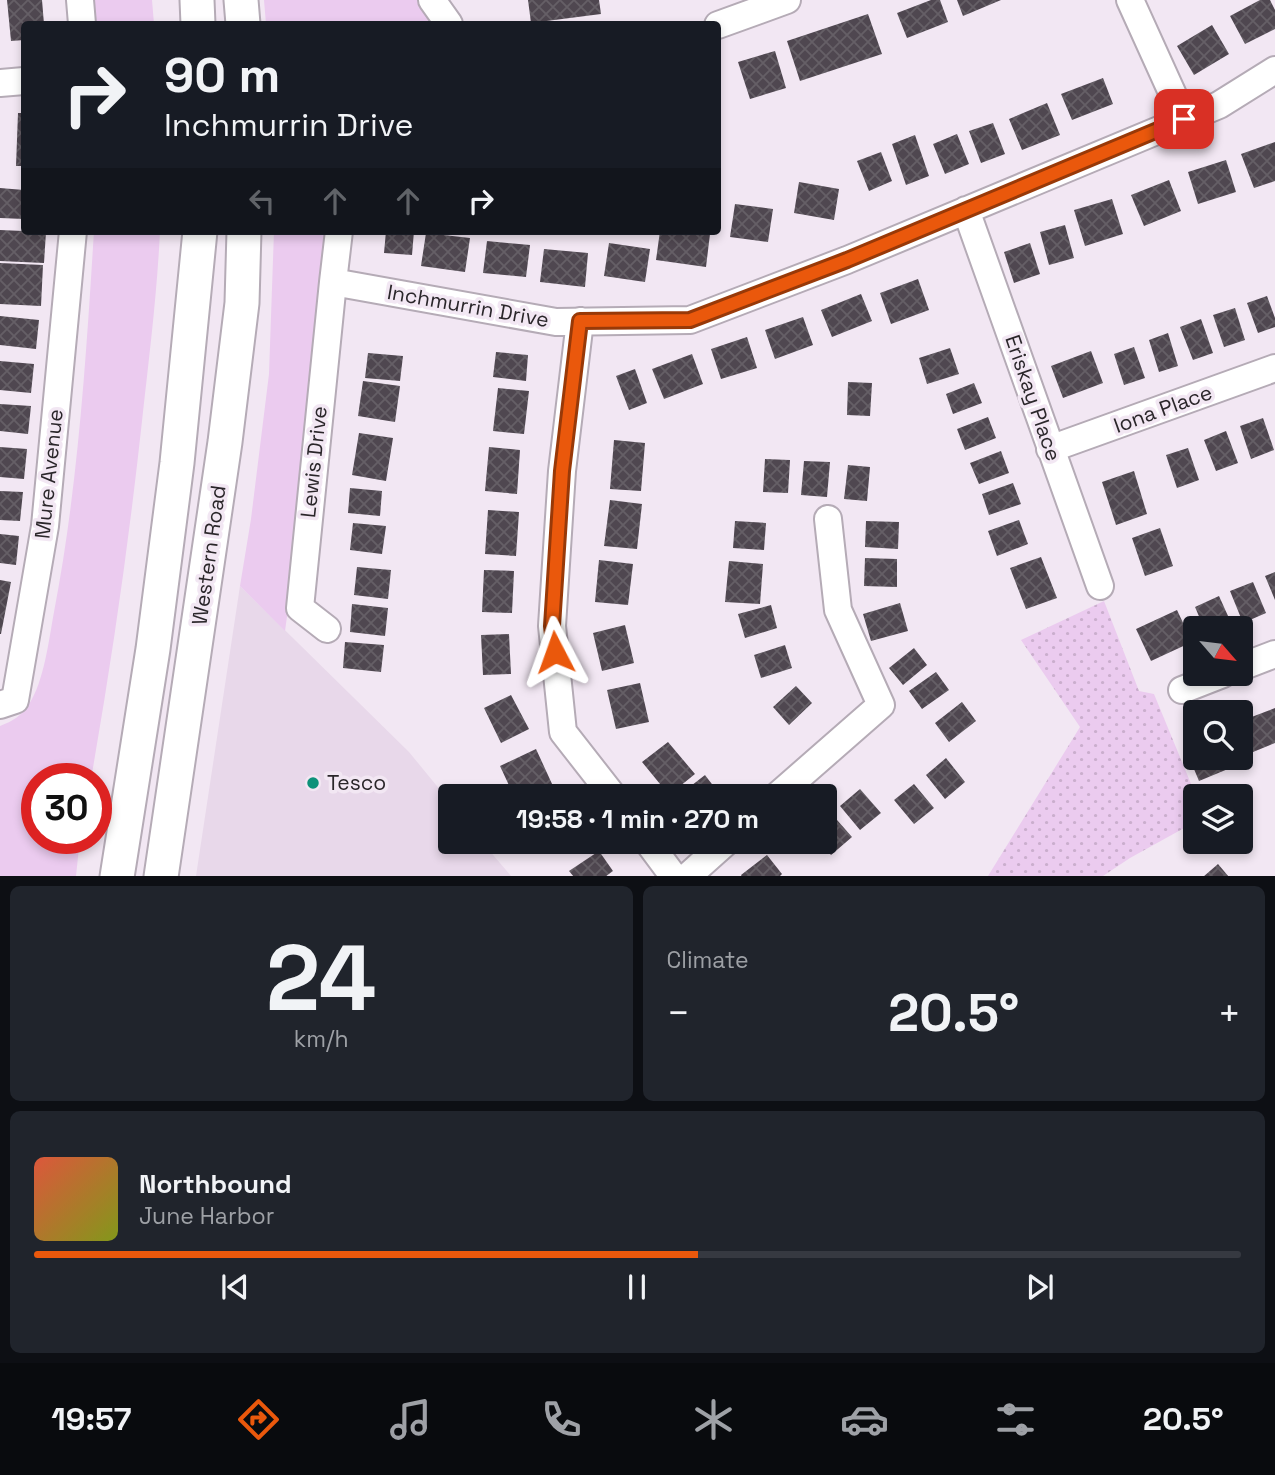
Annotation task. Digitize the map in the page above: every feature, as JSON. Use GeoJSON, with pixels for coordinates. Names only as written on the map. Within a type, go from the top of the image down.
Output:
{"type":"FeatureCollection","features":[{"type":"Feature","properties":{"kind":"main road"},"geometry":{"type":"LineString","coordinates":[[197,0],[198,21]]}},
{"type":"Feature","properties":{"kind":"main road"},"geometry":{"type":"LineString","coordinates":[[241,0],[243,21]]}},
{"type":"Feature","properties":{"kind":"main road","name":"Western Road"},"geometry":{"type":"LineString","coordinates":[[117,876],[153,649],[177,463],[200,235]]}},
{"type":"Feature","properties":{"kind":"main road","name":"Western Road"},"geometry":{"type":"LineString","coordinates":[[161,876],[225,442],[242,303],[244,235]]}},
{"type":"Feature","properties":{"kind":"street"},"geometry":{"type":"LineString","coordinates":[[80,0],[82,21]]}},
{"type":"Feature","properties":{"kind":"street"},"geometry":{"type":"LineString","coordinates":[[432,0],[447,21]]}},
{"type":"Feature","properties":{"kind":"street"},"geometry":{"type":"LineString","coordinates":[[721,24],[786,0]]}},
{"type":"Feature","properties":{"kind":"street"},"geometry":{"type":"LineString","coordinates":[[1130,0],[1184,119]]}},
{"type":"Feature","properties":{"kind":"street","name":"Inchmurrin Drive"},"geometry":{"type":"LineString","coordinates":[[333,282],[556,322],[690,320],[847,260],[1219,105],[1275,70]]}},
{"type":"Feature","properties":{"kind":"street"},"geometry":{"type":"LineString","coordinates":[[0,83],[21,81]]}},
{"type":"Feature","properties":{"kind":"street","name":"Eriskay Place"},"geometry":{"type":"LineString","coordinates":[[967,210],[1100,586]]}},
{"type":"Feature","properties":{"kind":"street","name":"Mure Avenue"},"geometry":{"type":"LineString","coordinates":[[0,705],[15,700],[45,526],[73,235]]}},
{"type":"Feature","properties":{"kind":"street"},"geometry":{"type":"LineString","coordinates":[[333,282],[339,235]]}},
{"type":"Feature","properties":{"kind":"street","name":"Lewis Drive"},"geometry":{"type":"LineString","coordinates":[[327,629],[300,608],[333,282]]}},
{"type":"Feature","properties":{"kind":"street"},"geometry":{"type":"LineString","coordinates":[[580,321],[562,471],[552,626],[563,732],[604,784]]}},
{"type":"Feature","properties":{"kind":"street","name":"Iona Place"},"geometry":{"type":"LineString","coordinates":[[1050,449],[1275,368]]}},
{"type":"Feature","properties":{"kind":"street"},"geometry":{"type":"LineString","coordinates":[[791,784],[881,705],[838,610],[828,519]]}},
{"type":"Feature","properties":{"kind":"street"},"geometry":{"type":"LineString","coordinates":[[1253,662],[1275,654]]}},
{"type":"Feature","properties":{"kind":"street"},"geometry":{"type":"LineString","coordinates":[[1182,690],[1192,686]]}},
{"type":"Feature","properties":{"kind":"street"},"geometry":{"type":"LineString","coordinates":[[657,854],[673,876]]}},
{"type":"Feature","properties":{"kind":"street"},"geometry":{"type":"LineString","coordinates":[[688,876],[713,854]]}},
{"type":"Feature","properties":{"kind":"shaded area"},"geometry":{"type":"Polygon","coordinates":[[[94,0],[152,0],[154,21],[96,21],[94,0]]]}},
{"type":"Feature","properties":{"kind":"shaded area"},"geometry":{"type":"Polygon","coordinates":[[[264,0],[417,0],[429,21],[266,21],[264,0]]]}},
{"type":"Feature","properties":{"kind":"shaded area"},"geometry":{"type":"Polygon","coordinates":[[[94,235],[160,235],[132,511],[94,763],[21,763],[21,854],[78,854],[76,876],[0,876],[0,726],[23,712],[39,684],[62,565],[75,470],[94,235]]]}},
{"type":"Feature","properties":{"kind":"shaded area"},"geometry":{"type":"Polygon","coordinates":[[[274,235],[329,235],[285,631],[240,586],[269,374],[274,235]]]}},
{"type":"Feature","properties":{"kind":"shaded area","name":"Tesco"},"geometry":{"type":"Polygon","coordinates":[[[240,586],[409,752],[438,787],[438,854],[492,854],[511,876],[196,876],[240,586]]]}},
{"type":"Feature","properties":{"kind":"shaded area"},"geometry":{"type":"Polygon","coordinates":[[[1104,601],[1139,691],[1154,694],[1183,770],[1191,784],[1183,784],[1183,829],[1103,876],[988,876],[1080,727],[1021,640],[1104,601]]]}},
{"type":"Feature","properties":{"kind":"building"},"geometry":{"type":"Polygon","coordinates":[[[7,0],[42,0],[44,21],[21,21],[21,40],[11,41],[7,0]]]}},
{"type":"Feature","properties":{"kind":"building"},"geometry":{"type":"Polygon","coordinates":[[[528,0],[599,0],[601,14],[531,21],[528,0]]]}},
{"type":"Feature","properties":{"kind":"building"},"geometry":{"type":"Polygon","coordinates":[[[931,0],[940,0],[948,22],[907,38],[897,13],[931,0]]]}},
{"type":"Feature","properties":{"kind":"building"},"geometry":{"type":"Polygon","coordinates":[[[957,0],[1001,0],[963,16],[957,0]]]}},
{"type":"Feature","properties":{"kind":"building"},"geometry":{"type":"Polygon","coordinates":[[[1260,0],[1270,0],[1275,10],[1275,29],[1245,44],[1230,16],[1260,0]]]}},
{"type":"Feature","properties":{"kind":"building"},"geometry":{"type":"Polygon","coordinates":[[[868,14],[882,54],[800,81],[787,41],[868,14]]]}},
{"type":"Feature","properties":{"kind":"building"},"geometry":{"type":"Polygon","coordinates":[[[1212,25],[1229,54],[1194,75],[1177,46],[1212,25]]]}},
{"type":"Feature","properties":{"kind":"building"},"geometry":{"type":"Polygon","coordinates":[[[775,51],[786,88],[750,99],[738,62],[775,51]]]}},
{"type":"Feature","properties":{"kind":"building"},"geometry":{"type":"Polygon","coordinates":[[[1103,78],[1113,104],[1072,120],[1061,94],[1103,78]]]}},
{"type":"Feature","properties":{"kind":"building"},"geometry":{"type":"Polygon","coordinates":[[[1047,103],[1060,135],[1022,150],[1009,119],[1047,103]]]}},
{"type":"Feature","properties":{"kind":"building"},"geometry":{"type":"Polygon","coordinates":[[[18,113],[21,113],[21,166],[16,166],[18,113]]]}},
{"type":"Feature","properties":{"kind":"building"},"geometry":{"type":"Polygon","coordinates":[[[993,123],[1005,154],[981,163],[969,131],[993,123]]]}},
{"type":"Feature","properties":{"kind":"building"},"geometry":{"type":"Polygon","coordinates":[[[957,134],[969,164],[945,174],[933,144],[957,134]]]}},
{"type":"Feature","properties":{"kind":"building"},"geometry":{"type":"Polygon","coordinates":[[[915,135],[929,176],[906,185],[892,144],[915,135]]]}},
{"type":"Feature","properties":{"kind":"building"},"geometry":{"type":"Polygon","coordinates":[[[1275,142],[1275,181],[1254,188],[1241,154],[1275,142]]]}},
{"type":"Feature","properties":{"kind":"building"},"geometry":{"type":"Polygon","coordinates":[[[881,152],[892,181],[869,191],[857,161],[881,152]]]}},
{"type":"Feature","properties":{"kind":"building"},"geometry":{"type":"Polygon","coordinates":[[[1226,160],[1236,192],[1198,204],[1188,172],[1226,160]]]}},
{"type":"Feature","properties":{"kind":"building"},"geometry":{"type":"Polygon","coordinates":[[[1169,180],[1181,211],[1144,226],[1131,195],[1169,180]]]}},
{"type":"Feature","properties":{"kind":"building"},"geometry":{"type":"Polygon","coordinates":[[[799,182],[839,189],[834,220],[794,213],[799,182]]]}},
{"type":"Feature","properties":{"kind":"building"},"geometry":{"type":"Polygon","coordinates":[[[0,188],[21,190],[21,219],[0,218],[0,188]]]}},
{"type":"Feature","properties":{"kind":"building"},"geometry":{"type":"Polygon","coordinates":[[[1112,199],[1123,234],[1085,246],[1074,210],[1112,199]]]}},
{"type":"Feature","properties":{"kind":"building"},"geometry":{"type":"Polygon","coordinates":[[[735,204],[773,209],[768,242],[730,237],[735,204]]]}},
{"type":"Feature","properties":{"kind":"building"},"geometry":{"type":"Polygon","coordinates":[[[1065,225],[1074,258],[1049,265],[1040,232],[1065,225]]]}},
{"type":"Feature","properties":{"kind":"building"},"geometry":{"type":"Polygon","coordinates":[[[0,230],[21,231],[21,235],[46,235],[44,263],[0,261],[0,230]]]}},
{"type":"Feature","properties":{"kind":"building"},"geometry":{"type":"Polygon","coordinates":[[[386,235],[414,235],[412,255],[384,253],[386,235]]]}},
{"type":"Feature","properties":{"kind":"building"},"geometry":{"type":"Polygon","coordinates":[[[426,235],[470,238],[465,272],[421,266],[426,235]]]}},
{"type":"Feature","properties":{"kind":"building"},"geometry":{"type":"Polygon","coordinates":[[[659,235],[710,235],[706,267],[656,260],[659,235]]]}},
{"type":"Feature","properties":{"kind":"building"},"geometry":{"type":"Polygon","coordinates":[[[487,241],[530,245],[526,277],[483,273],[487,241]]]}},
{"type":"Feature","properties":{"kind":"building"},"geometry":{"type":"Polygon","coordinates":[[[609,243],[650,249],[645,282],[604,276],[609,243]]]}},
{"type":"Feature","properties":{"kind":"building"},"geometry":{"type":"Polygon","coordinates":[[[1030,243],[1040,274],[1014,283],[1004,252],[1030,243]]]}},
{"type":"Feature","properties":{"kind":"building"},"geometry":{"type":"Polygon","coordinates":[[[544,249],[588,253],[585,287],[540,282],[544,249]]]}},
{"type":"Feature","properties":{"kind":"building"},"geometry":{"type":"Polygon","coordinates":[[[0,263],[43,265],[41,306],[0,304],[0,263]]]}},
{"type":"Feature","properties":{"kind":"building"},"geometry":{"type":"Polygon","coordinates":[[[918,279],[929,310],[891,324],[880,293],[918,279]]]}},
{"type":"Feature","properties":{"kind":"building"},"geometry":{"type":"Polygon","coordinates":[[[861,294],[872,321],[832,337],[821,310],[861,294]]]}},
{"type":"Feature","properties":{"kind":"building"},"geometry":{"type":"Polygon","coordinates":[[[1267,296],[1275,318],[1275,327],[1258,333],[1247,303],[1267,296]]]}},
{"type":"Feature","properties":{"kind":"building"},"geometry":{"type":"Polygon","coordinates":[[[1235,308],[1245,340],[1224,347],[1213,315],[1235,308]]]}},
{"type":"Feature","properties":{"kind":"building"},"geometry":{"type":"Polygon","coordinates":[[[0,316],[39,320],[36,349],[0,345],[0,316]]]}},
{"type":"Feature","properties":{"kind":"building"},"geometry":{"type":"Polygon","coordinates":[[[803,317],[813,345],[775,359],[765,330],[803,317]]]}},
{"type":"Feature","properties":{"kind":"building"},"geometry":{"type":"Polygon","coordinates":[[[1201,319],[1213,353],[1193,360],[1180,327],[1201,319]]]}},
{"type":"Feature","properties":{"kind":"building"},"geometry":{"type":"Polygon","coordinates":[[[1168,333],[1178,366],[1159,372],[1149,340],[1168,333]]]}},
{"type":"Feature","properties":{"kind":"building"},"geometry":{"type":"Polygon","coordinates":[[[747,337],[757,368],[721,379],[711,349],[747,337]]]}},
{"type":"Feature","properties":{"kind":"building"},"geometry":{"type":"Polygon","coordinates":[[[1134,347],[1145,378],[1124,385],[1114,354],[1134,347]]]}},
{"type":"Feature","properties":{"kind":"building"},"geometry":{"type":"Polygon","coordinates":[[[950,348],[959,374],[927,384],[919,358],[950,348]]]}},
{"type":"Feature","properties":{"kind":"building"},"geometry":{"type":"Polygon","coordinates":[[[1091,351],[1103,383],[1063,398],[1051,366],[1091,351]]]}},
{"type":"Feature","properties":{"kind":"building"},"geometry":{"type":"Polygon","coordinates":[[[496,352],[528,355],[526,381],[493,377],[496,352]]]}},
{"type":"Feature","properties":{"kind":"building"},"geometry":{"type":"Polygon","coordinates":[[[368,353],[403,356],[400,381],[365,378],[368,353]]]}},
{"type":"Feature","properties":{"kind":"building"},"geometry":{"type":"Polygon","coordinates":[[[692,354],[703,384],[664,399],[652,369],[692,354]]]}},
{"type":"Feature","properties":{"kind":"building"},"geometry":{"type":"Polygon","coordinates":[[[0,361],[34,364],[31,393],[0,390],[0,361]]]}},
{"type":"Feature","properties":{"kind":"building"},"geometry":{"type":"Polygon","coordinates":[[[635,369],[647,403],[629,410],[616,376],[635,369]]]}},
{"type":"Feature","properties":{"kind":"building"},"geometry":{"type":"Polygon","coordinates":[[[363,381],[400,386],[395,422],[358,416],[363,381]]]}},
{"type":"Feature","properties":{"kind":"building"},"geometry":{"type":"Polygon","coordinates":[[[848,382],[872,383],[870,416],[847,415],[848,382]]]}},
{"type":"Feature","properties":{"kind":"building"},"geometry":{"type":"Polygon","coordinates":[[[974,383],[982,403],[953,414],[946,394],[974,383]]]}},
{"type":"Feature","properties":{"kind":"building"},"geometry":{"type":"Polygon","coordinates":[[[498,388],[529,391],[524,434],[493,431],[498,388]]]}},
{"type":"Feature","properties":{"kind":"building"},"geometry":{"type":"Polygon","coordinates":[[[0,404],[31,406],[28,434],[0,431],[0,404]]]}},
{"type":"Feature","properties":{"kind":"building"},"geometry":{"type":"Polygon","coordinates":[[[988,417],[996,438],[965,450],[957,429],[988,417]]]}},
{"type":"Feature","properties":{"kind":"building"},"geometry":{"type":"Polygon","coordinates":[[[1263,418],[1274,450],[1251,459],[1240,426],[1263,418]]]}},
{"type":"Feature","properties":{"kind":"building"},"geometry":{"type":"Polygon","coordinates":[[[1226,431],[1238,463],[1216,471],[1204,440],[1226,431]]]}},
{"type":"Feature","properties":{"kind":"building"},"geometry":{"type":"Polygon","coordinates":[[[359,433],[393,438],[386,481],[352,475],[359,433]]]}},
{"type":"Feature","properties":{"kind":"building"},"geometry":{"type":"Polygon","coordinates":[[[614,440],[645,443],[641,491],[610,489],[614,440]]]}},
{"type":"Feature","properties":{"kind":"building"},"geometry":{"type":"Polygon","coordinates":[[[0,447],[27,449],[24,479],[0,477],[0,447]]]}},
{"type":"Feature","properties":{"kind":"building"},"geometry":{"type":"Polygon","coordinates":[[[489,447],[520,450],[517,494],[485,491],[489,447]]]}},
{"type":"Feature","properties":{"kind":"building"},"geometry":{"type":"Polygon","coordinates":[[[1188,448],[1199,480],[1177,488],[1166,455],[1188,448]]]}},
{"type":"Feature","properties":{"kind":"building"},"geometry":{"type":"Polygon","coordinates":[[[1001,451],[1009,473],[979,484],[970,463],[1001,451]]]}},
{"type":"Feature","properties":{"kind":"building"},"geometry":{"type":"Polygon","coordinates":[[[765,459],[790,460],[788,493],[763,492],[765,459]]]}},
{"type":"Feature","properties":{"kind":"building"},"geometry":{"type":"Polygon","coordinates":[[[804,461],[830,462],[827,497],[801,495],[804,461]]]}},
{"type":"Feature","properties":{"kind":"building"},"geometry":{"type":"Polygon","coordinates":[[[848,465],[870,467],[867,501],[844,499],[848,465]]]}},
{"type":"Feature","properties":{"kind":"building"},"geometry":{"type":"Polygon","coordinates":[[[1134,471],[1147,514],[1116,525],[1102,482],[1134,471]]]}},
{"type":"Feature","properties":{"kind":"building"},"geometry":{"type":"Polygon","coordinates":[[[1013,483],[1021,504],[989,515],[982,494],[1013,483]]]}},
{"type":"Feature","properties":{"kind":"building"},"geometry":{"type":"Polygon","coordinates":[[[350,488],[382,491],[380,516],[348,513],[350,488]]]}},
{"type":"Feature","properties":{"kind":"building"},"geometry":{"type":"Polygon","coordinates":[[[0,491],[23,492],[20,521],[0,520],[0,491]]]}},
{"type":"Feature","properties":{"kind":"building"},"geometry":{"type":"Polygon","coordinates":[[[610,500],[642,504],[637,549],[604,546],[610,500]]]}},
{"type":"Feature","properties":{"kind":"building"},"geometry":{"type":"Polygon","coordinates":[[[488,510],[519,512],[516,556],[485,554],[488,510]]]}},
{"type":"Feature","properties":{"kind":"building"},"geometry":{"type":"Polygon","coordinates":[[[1019,520],[1028,544],[997,556],[988,531],[1019,520]]]}},
{"type":"Feature","properties":{"kind":"building"},"geometry":{"type":"Polygon","coordinates":[[[735,521],[766,523],[764,550],[733,548],[735,521]]]}},
{"type":"Feature","properties":{"kind":"building"},"geometry":{"type":"Polygon","coordinates":[[[866,521],[899,522],[898,549],[865,547],[866,521]]]}},
{"type":"Feature","properties":{"kind":"building"},"geometry":{"type":"Polygon","coordinates":[[[353,523],[386,526],[382,554],[350,550],[353,523]]]}},
{"type":"Feature","properties":{"kind":"building"},"geometry":{"type":"Polygon","coordinates":[[[1160,528],[1173,566],[1145,576],[1132,538],[1160,528]]]}},
{"type":"Feature","properties":{"kind":"building"},"geometry":{"type":"Polygon","coordinates":[[[0,534],[19,536],[16,565],[0,563],[0,534]]]}},
{"type":"Feature","properties":{"kind":"building"},"geometry":{"type":"Polygon","coordinates":[[[1041,557],[1057,598],[1026,609],[1010,568],[1041,557]]]}},
{"type":"Feature","properties":{"kind":"building"},"geometry":{"type":"Polygon","coordinates":[[[865,558],[897,559],[897,587],[864,586],[865,558]]]}},
{"type":"Feature","properties":{"kind":"building"},"geometry":{"type":"Polygon","coordinates":[[[599,560],[633,564],[628,605],[595,602],[599,560]]]}},
{"type":"Feature","properties":{"kind":"building"},"geometry":{"type":"Polygon","coordinates":[[[729,561],[763,564],[760,604],[725,602],[729,561]]]}},
{"type":"Feature","properties":{"kind":"building"},"geometry":{"type":"Polygon","coordinates":[[[357,567],[391,570],[388,599],[354,595],[357,567]]]}},
{"type":"Feature","properties":{"kind":"building"},"geometry":{"type":"Polygon","coordinates":[[[484,570],[514,571],[512,613],[482,612],[484,570]]]}},
{"type":"Feature","properties":{"kind":"building"},"geometry":{"type":"Polygon","coordinates":[[[1275,572],[1275,600],[1265,576],[1275,572]]]}},
{"type":"Feature","properties":{"kind":"building"},"geometry":{"type":"Polygon","coordinates":[[[0,580],[11,582],[1,634],[0,634],[0,580]]]}},
{"type":"Feature","properties":{"kind":"building"},"geometry":{"type":"Polygon","coordinates":[[[1253,582],[1266,613],[1253,619],[1253,616],[1240,616],[1230,591],[1253,582]]]}},
{"type":"Feature","properties":{"kind":"building"},"geometry":{"type":"Polygon","coordinates":[[[1219,596],[1228,616],[1199,616],[1195,607],[1219,596]]]}},
{"type":"Feature","properties":{"kind":"building"},"geometry":{"type":"Polygon","coordinates":[[[900,603],[908,631],[871,641],[863,614],[900,603]]]}},
{"type":"Feature","properties":{"kind":"building"},"geometry":{"type":"Polygon","coordinates":[[[352,604],[388,608],[385,636],[350,632],[352,604]]]}},
{"type":"Feature","properties":{"kind":"building"},"geometry":{"type":"Polygon","coordinates":[[[771,605],[777,628],[745,638],[738,614],[771,605]]]}},
{"type":"Feature","properties":{"kind":"building"},"geometry":{"type":"Polygon","coordinates":[[[1177,610],[1183,623],[1183,646],[1151,661],[1136,629],[1177,610]]]}},
{"type":"Feature","properties":{"kind":"building"},"geometry":{"type":"Polygon","coordinates":[[[625,625],[634,663],[602,671],[593,633],[625,625]]]}},
{"type":"Feature","properties":{"kind":"building"},"geometry":{"type":"Polygon","coordinates":[[[509,634],[511,674],[483,675],[481,635],[509,634]]]}},
{"type":"Feature","properties":{"kind":"building"},"geometry":{"type":"Polygon","coordinates":[[[345,642],[384,645],[381,672],[343,668],[345,642]]]}},
{"type":"Feature","properties":{"kind":"building"},"geometry":{"type":"Polygon","coordinates":[[[785,645],[792,668],[761,678],[754,655],[785,645]]]}},
{"type":"Feature","properties":{"kind":"building"},"geometry":{"type":"Polygon","coordinates":[[[914,648],[927,665],[903,685],[889,668],[914,648]]]}},
{"type":"Feature","properties":{"kind":"building"},"geometry":{"type":"Polygon","coordinates":[[[936,672],[949,690],[922,709],[909,691],[936,672]]]}},
{"type":"Feature","properties":{"kind":"building"},"geometry":{"type":"Polygon","coordinates":[[[640,683],[649,722],[616,729],[607,690],[640,683]]]}},
{"type":"Feature","properties":{"kind":"building"},"geometry":{"type":"Polygon","coordinates":[[[796,686],[812,703],[789,725],[773,707],[796,686]]]}},
{"type":"Feature","properties":{"kind":"building"},"geometry":{"type":"Polygon","coordinates":[[[511,695],[529,729],[501,743],[484,708],[511,695]]]}},
{"type":"Feature","properties":{"kind":"building"},"geometry":{"type":"Polygon","coordinates":[[[962,702],[976,721],[949,742],[935,723],[962,702]]]}},
{"type":"Feature","properties":{"kind":"building"},"geometry":{"type":"Polygon","coordinates":[[[1275,708],[1275,743],[1253,752],[1253,716],[1275,708]]]}},
{"type":"Feature","properties":{"kind":"building"},"geometry":{"type":"Polygon","coordinates":[[[668,742],[695,774],[683,784],[660,784],[642,762],[668,742]]]}},
{"type":"Feature","properties":{"kind":"building"},"geometry":{"type":"Polygon","coordinates":[[[536,749],[552,784],[508,784],[500,766],[536,749]]]}},
{"type":"Feature","properties":{"kind":"building"},"geometry":{"type":"Polygon","coordinates":[[[946,758],[965,782],[945,799],[926,775],[946,758]]]}},
{"type":"Feature","properties":{"kind":"building"},"geometry":{"type":"Polygon","coordinates":[[[1194,770],[1226,770],[1199,781],[1194,770]]]}},
{"type":"Feature","properties":{"kind":"building"},"geometry":{"type":"Polygon","coordinates":[[[705,775],[712,784],[693,784],[705,775]]]}},
{"type":"Feature","properties":{"kind":"building"},"geometry":{"type":"Polygon","coordinates":[[[914,784],[934,808],[914,824],[894,800],[914,784]]]}},
{"type":"Feature","properties":{"kind":"building"},"geometry":{"type":"Polygon","coordinates":[[[860,789],[881,813],[860,830],[840,806],[860,789]]]}},
{"type":"Feature","properties":{"kind":"building"},"geometry":{"type":"Polygon","coordinates":[[[837,820],[852,837],[837,850],[837,820]]]}},
{"type":"Feature","properties":{"kind":"building"},"geometry":{"type":"Polygon","coordinates":[[[594,854],[601,854],[613,871],[606,876],[573,876],[569,871],[594,854]]]}},
{"type":"Feature","properties":{"kind":"building"},"geometry":{"type":"Polygon","coordinates":[[[767,855],[782,874],[780,876],[741,875],[767,855]]]}},
{"type":"Feature","properties":{"kind":"building"},"geometry":{"type":"Polygon","coordinates":[[[1218,864],[1228,876],[1204,876],[1218,864]]]}},
{"type":"Feature","properties":{"kind":"place","name":"Tesco"},"geometry":{"type":"Point","coordinates":[313,783]}},
{"type":"Feature","properties":{"kind":"route"},"geometry":{"type":"LineString","coordinates":[[555,652],[552,626],[562,471],[580,321],[690,320],[847,260],[1184,119]]}}]}
